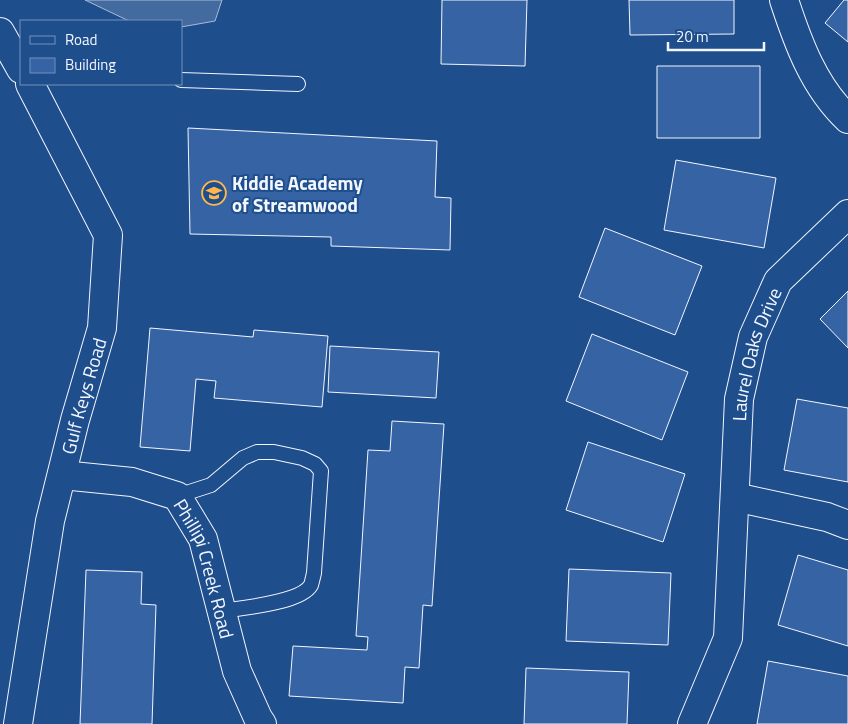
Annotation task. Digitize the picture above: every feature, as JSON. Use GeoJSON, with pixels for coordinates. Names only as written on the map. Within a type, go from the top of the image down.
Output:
{"type":"FeatureCollection","features":[{"type":"Feature","properties":{"kind":"street"},"geometry":{"type":"LineString","coordinates":[[784,0],[800,48],[832,104],[848,119]]}},
{"type":"Feature","properties":{"kind":"street"},"geometry":{"type":"LineString","coordinates":[[0,32],[20,67]]}},
{"type":"Feature","properties":{"kind":"street","name":"Gulf Keys Road"},"geometry":{"type":"LineString","coordinates":[[18,724],[50,520],[75,420],[102,328],[108,235],[31,85]]}},
{"type":"Feature","properties":{"kind":"street","name":"Laurel Oaks Drive"},"geometry":{"type":"LineString","coordinates":[[692,724],[728,638],[739,399],[753,336],[778,281],[848,214]]}},
{"type":"Feature","properties":{"kind":"street","name":"Phillipi Creek Road"},"geometry":{"type":"LineString","coordinates":[[62,475],[132,482],[176,496],[204,539],[237,671],[262,724]]}},
{"type":"Feature","properties":{"kind":"street"},"geometry":{"type":"LineString","coordinates":[[735,497],[827,517],[848,525]]}},
{"type":"Feature","properties":{"kind":"lane"},"geometry":{"type":"LineString","coordinates":[[182,80],[298,84]]}},
{"type":"Feature","properties":{"kind":"lane"},"geometry":{"type":"LineString","coordinates":[[176,496],[211,485],[243,458],[257,452],[274,452],[302,458],[315,464],[320,470],[314,574],[311,586],[302,593],[286,599],[222,611]]}},
{"type":"Feature","properties":{"kind":"water"},"geometry":{"type":"Polygon","coordinates":[[[85,0],[222,0],[215,21],[182,27],[182,20],[127,20],[85,0]]]}},
{"type":"Feature","properties":{"kind":"building"},"geometry":{"type":"Polygon","coordinates":[[[442,0],[527,0],[525,66],[441,64],[442,0]]]}},
{"type":"Feature","properties":{"kind":"building"},"geometry":{"type":"Polygon","coordinates":[[[629,0],[734,0],[734,34],[630,35],[629,0]]]}},
{"type":"Feature","properties":{"kind":"building"},"geometry":{"type":"Polygon","coordinates":[[[844,0],[848,0],[848,42],[825,23],[844,0]]]}},
{"type":"Feature","properties":{"kind":"building"},"geometry":{"type":"Polygon","coordinates":[[[657,66],[760,66],[760,138],[657,138],[657,66]]]}},
{"type":"Feature","properties":{"kind":"building"},"geometry":{"type":"Polygon","coordinates":[[[188,128],[437,141],[435,197],[451,198],[450,250],[331,246],[331,237],[190,234],[188,128]]]}},
{"type":"Feature","properties":{"kind":"building"},"geometry":{"type":"Polygon","coordinates":[[[676,160],[776,178],[764,248],[664,230],[676,160]]]}},
{"type":"Feature","properties":{"kind":"building"},"geometry":{"type":"Polygon","coordinates":[[[605,228],[702,266],[675,335],[579,297],[605,228]]]}},
{"type":"Feature","properties":{"kind":"building"},"geometry":{"type":"Polygon","coordinates":[[[848,291],[848,348],[820,319],[848,291]]]}},
{"type":"Feature","properties":{"kind":"building"},"geometry":{"type":"Polygon","coordinates":[[[150,328],[253,337],[254,330],[328,336],[322,407],[214,398],[216,381],[196,379],[190,451],[140,447],[150,328]]]}},
{"type":"Feature","properties":{"kind":"building"},"geometry":{"type":"Polygon","coordinates":[[[592,334],[688,372],[662,440],[566,401],[592,334]]]}},
{"type":"Feature","properties":{"kind":"building"},"geometry":{"type":"Polygon","coordinates":[[[330,346],[439,352],[436,398],[328,392],[330,346]]]}},
{"type":"Feature","properties":{"kind":"building"},"geometry":{"type":"Polygon","coordinates":[[[797,399],[848,408],[848,482],[784,470],[797,399]]]}},
{"type":"Feature","properties":{"kind":"building"},"geometry":{"type":"Polygon","coordinates":[[[392,421],[444,424],[432,606],[423,605],[419,668],[405,667],[403,703],[289,696],[293,646],[367,650],[368,637],[356,636],[368,450],[390,451],[392,421]]]}},
{"type":"Feature","properties":{"kind":"building"},"geometry":{"type":"Polygon","coordinates":[[[588,442],[685,474],[663,542],[566,510],[588,442]]]}},
{"type":"Feature","properties":{"kind":"building"},"geometry":{"type":"Polygon","coordinates":[[[798,555],[848,570],[848,646],[778,625],[798,555]]]}},
{"type":"Feature","properties":{"kind":"building"},"geometry":{"type":"Polygon","coordinates":[[[569,569],[671,573],[668,645],[566,641],[569,569]]]}},
{"type":"Feature","properties":{"kind":"building"},"geometry":{"type":"Polygon","coordinates":[[[86,570],[142,572],[141,604],[156,605],[152,724],[80,724],[86,570]]]}},
{"type":"Feature","properties":{"kind":"building"},"geometry":{"type":"Polygon","coordinates":[[[768,661],[848,676],[848,724],[757,724],[768,661]]]}},
{"type":"Feature","properties":{"kind":"building"},"geometry":{"type":"Polygon","coordinates":[[[526,668],[629,672],[627,724],[524,724],[526,668]]]}},
{"type":"Feature","properties":{"kind":"place","name":"Kiddie Academy of Streamwood"},"geometry":{"type":"Point","coordinates":[214,193]}}]}
